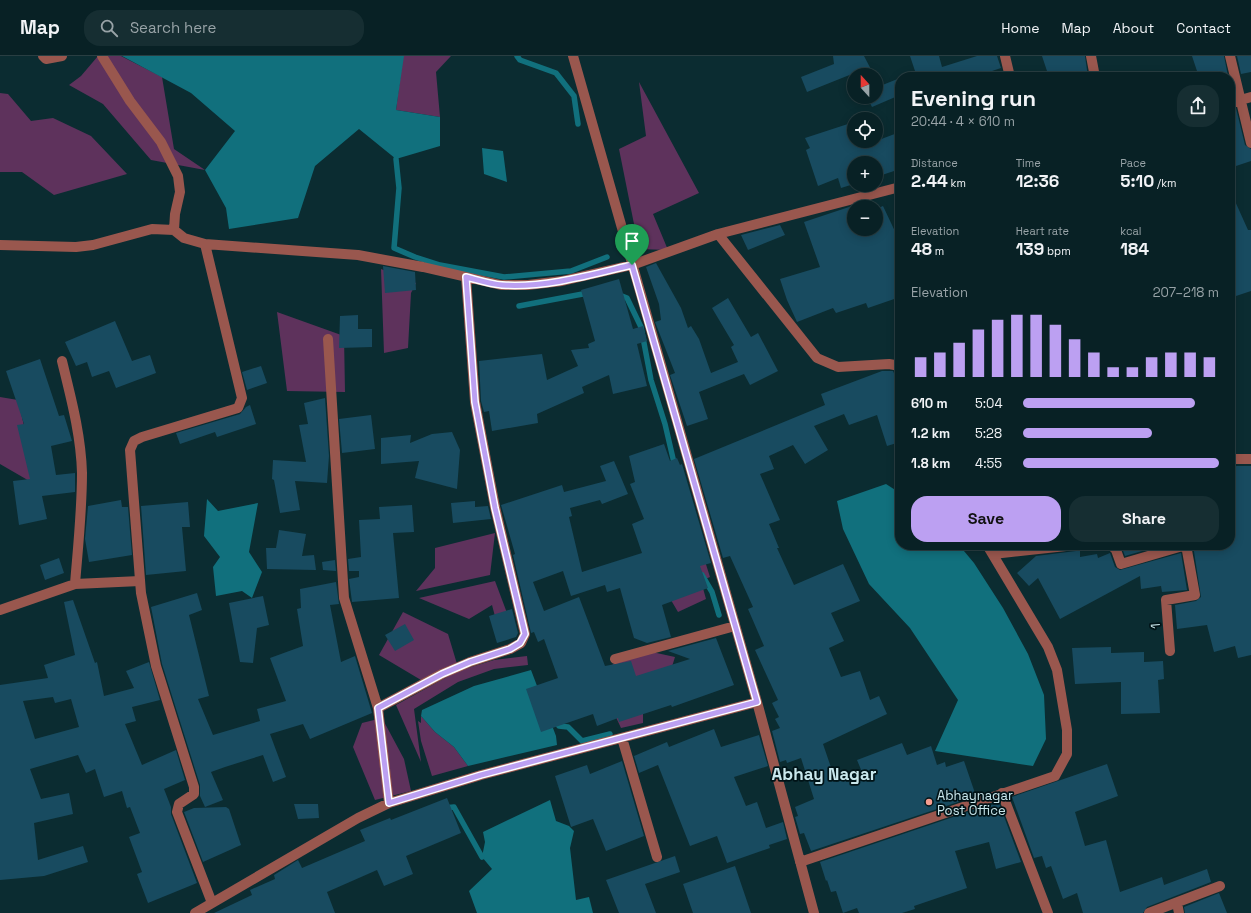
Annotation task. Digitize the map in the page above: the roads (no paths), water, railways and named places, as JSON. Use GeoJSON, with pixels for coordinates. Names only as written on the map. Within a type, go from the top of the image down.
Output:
{"type":"FeatureCollection","features":[{"type":"Feature","properties":{"kind":"street"},"geometry":{"type":"LineString","coordinates":[[43,56],[46,59],[62,56]]}},
{"type":"Feature","properties":{"kind":"street"},"geometry":{"type":"LineString","coordinates":[[102,56],[130,101],[161,142],[178,176],[180,192],[175,214],[174,230]]}},
{"type":"Feature","properties":{"kind":"street"},"geometry":{"type":"LineString","coordinates":[[574,56],[757,702],[814,913]]}},
{"type":"Feature","properties":{"kind":"street"},"geometry":{"type":"LineString","coordinates":[[1005,56],[1009,72]]}},
{"type":"Feature","properties":{"kind":"street"},"geometry":{"type":"LineString","coordinates":[[1091,56],[1094,72]]}},
{"type":"Feature","properties":{"kind":"street"},"geometry":{"type":"LineString","coordinates":[[1230,56],[1232,72]]}},
{"type":"Feature","properties":{"kind":"street"},"geometry":{"type":"LineString","coordinates":[[1251,97],[1235,101],[1251,143]]}},
{"type":"Feature","properties":{"kind":"street"},"geometry":{"type":"LineString","coordinates":[[0,245],[76,247],[152,229],[174,230],[184,238],[205,244],[358,255],[501,285],[528,285],[562,281],[632,265],[718,234],[895,188]]}},
{"type":"Feature","properties":{"kind":"street"},"geometry":{"type":"LineString","coordinates":[[718,234],[817,358],[838,367],[889,364],[895,365]]}},
{"type":"Feature","properties":{"kind":"street"},"geometry":{"type":"LineString","coordinates":[[205,244],[242,398],[238,408],[134,441],[130,450],[140,581],[146,621],[156,666],[194,787],[194,794],[179,804],[177,812],[212,903]]}},
{"type":"Feature","properties":{"kind":"street"},"geometry":{"type":"LineString","coordinates":[[378,708],[442,674],[470,662],[510,649],[520,643],[525,634],[495,508],[475,402],[466,277]]}},
{"type":"Feature","properties":{"kind":"street"},"geometry":{"type":"LineString","coordinates":[[328,339],[344,598],[378,708],[389,803]]}},
{"type":"Feature","properties":{"kind":"street"},"geometry":{"type":"LineString","coordinates":[[62,361],[73,407],[80,446],[82,472],[75,584]]}},
{"type":"Feature","properties":{"kind":"street"},"geometry":{"type":"LineString","coordinates":[[1235,459],[1251,459]]}},
{"type":"Feature","properties":{"kind":"street"},"geometry":{"type":"LineString","coordinates":[[800,862],[1055,776],[1067,754],[1067,730],[1057,670],[1048,646],[990,550]]}},
{"type":"Feature","properties":{"kind":"street"},"geometry":{"type":"LineString","coordinates":[[993,554],[1030,550]]}},
{"type":"Feature","properties":{"kind":"street"},"geometry":{"type":"LineString","coordinates":[[1116,550],[1121,564],[1169,550]]}},
{"type":"Feature","properties":{"kind":"street","name":"1"},"geometry":{"type":"LineString","coordinates":[[1170,651],[1166,600],[1195,595],[1187,550]]}},
{"type":"Feature","properties":{"kind":"street"},"geometry":{"type":"LineString","coordinates":[[0,610],[75,584],[140,581]]}},
{"type":"Feature","properties":{"kind":"street"},"geometry":{"type":"LineString","coordinates":[[615,658],[735,626]]}},
{"type":"Feature","properties":{"kind":"street"},"geometry":{"type":"LineString","coordinates":[[195,913],[358,818],[389,803],[432,789],[757,702]]}},
{"type":"Feature","properties":{"kind":"street"},"geometry":{"type":"LineString","coordinates":[[622,738],[657,857]]}},
{"type":"Feature","properties":{"kind":"street"},"geometry":{"type":"LineString","coordinates":[[1002,794],[1048,913]]}},
{"type":"Feature","properties":{"kind":"street"},"geometry":{"type":"LineString","coordinates":[[1150,913],[1178,908],[1220,886]]}},
{"type":"Feature","properties":{"kind":"water"},"geometry":{"type":"Polygon","coordinates":[[[122,56],[404,56],[396,110],[440,117],[440,146],[396,159],[359,129],[315,166],[298,218],[229,229],[226,208],[205,170],[235,131],[191,93],[122,56]]]}},
{"type":"Feature","properties":{"kind":"water"},"geometry":{"type":"Polygon","coordinates":[[[482,148],[503,151],[507,182],[484,174],[482,148]]]}},
{"type":"Feature","properties":{"kind":"water"},"geometry":{"type":"Polygon","coordinates":[[[886,484],[895,490],[895,550],[963,550],[974,563],[1003,608],[1028,654],[1044,695],[1046,739],[1033,766],[935,751],[958,700],[910,628],[869,584],[843,529],[837,501],[886,484]]]}},
{"type":"Feature","properties":{"kind":"water"},"geometry":{"type":"Polygon","coordinates":[[[207,499],[218,511],[258,503],[249,552],[262,572],[252,598],[242,591],[216,596],[213,567],[220,557],[204,536],[207,499]]]}},
{"type":"Feature","properties":{"kind":"water"},"geometry":{"type":"Polygon","coordinates":[[[531,670],[556,736],[557,745],[468,766],[454,747],[435,732],[421,716],[422,710],[474,686],[531,670]]]}},
{"type":"Feature","properties":{"kind":"water"},"geometry":{"type":"Polygon","coordinates":[[[550,800],[556,821],[569,826],[574,831],[570,848],[576,900],[589,897],[593,913],[477,913],[469,891],[492,869],[482,857],[485,842],[483,832],[550,800]]]}},
{"type":"Feature","properties":{"kind":"waterway"},"geometry":{"type":"LineString","coordinates":[[517,56],[520,60],[556,73],[574,96],[578,124]]}},
{"type":"Feature","properties":{"kind":"waterway"},"geometry":{"type":"LineString","coordinates":[[396,159],[399,188],[394,248],[440,265],[504,277],[571,271],[607,257]]}},
{"type":"Feature","properties":{"kind":"waterway"},"geometry":{"type":"LineString","coordinates":[[519,306],[588,293]]}},
{"type":"Feature","properties":{"kind":"waterway"},"geometry":{"type":"LineString","coordinates":[[617,294],[627,298],[641,327],[651,380],[665,424],[675,467]]}},
{"type":"Feature","properties":{"kind":"waterway"},"geometry":{"type":"LineString","coordinates":[[702,575],[712,592],[719,615]]}},
{"type":"Feature","properties":{"kind":"waterway"},"geometry":{"type":"LineString","coordinates":[[554,720],[559,726],[568,727],[582,741],[610,734]]}},
{"type":"Feature","properties":{"kind":"waterway"},"geometry":{"type":"LineString","coordinates":[[444,808],[454,807],[482,857]]}},
{"type":"Feature","properties":{"kind":"place","name":"Abhaynagar Post Office"},"geometry":{"type":"Point","coordinates":[929,802]}},
{"type":"Feature","properties":{"kind":"district","name":"Abhay Nagar"},"geometry":{"type":"Point","coordinates":[824,774]}}]}
